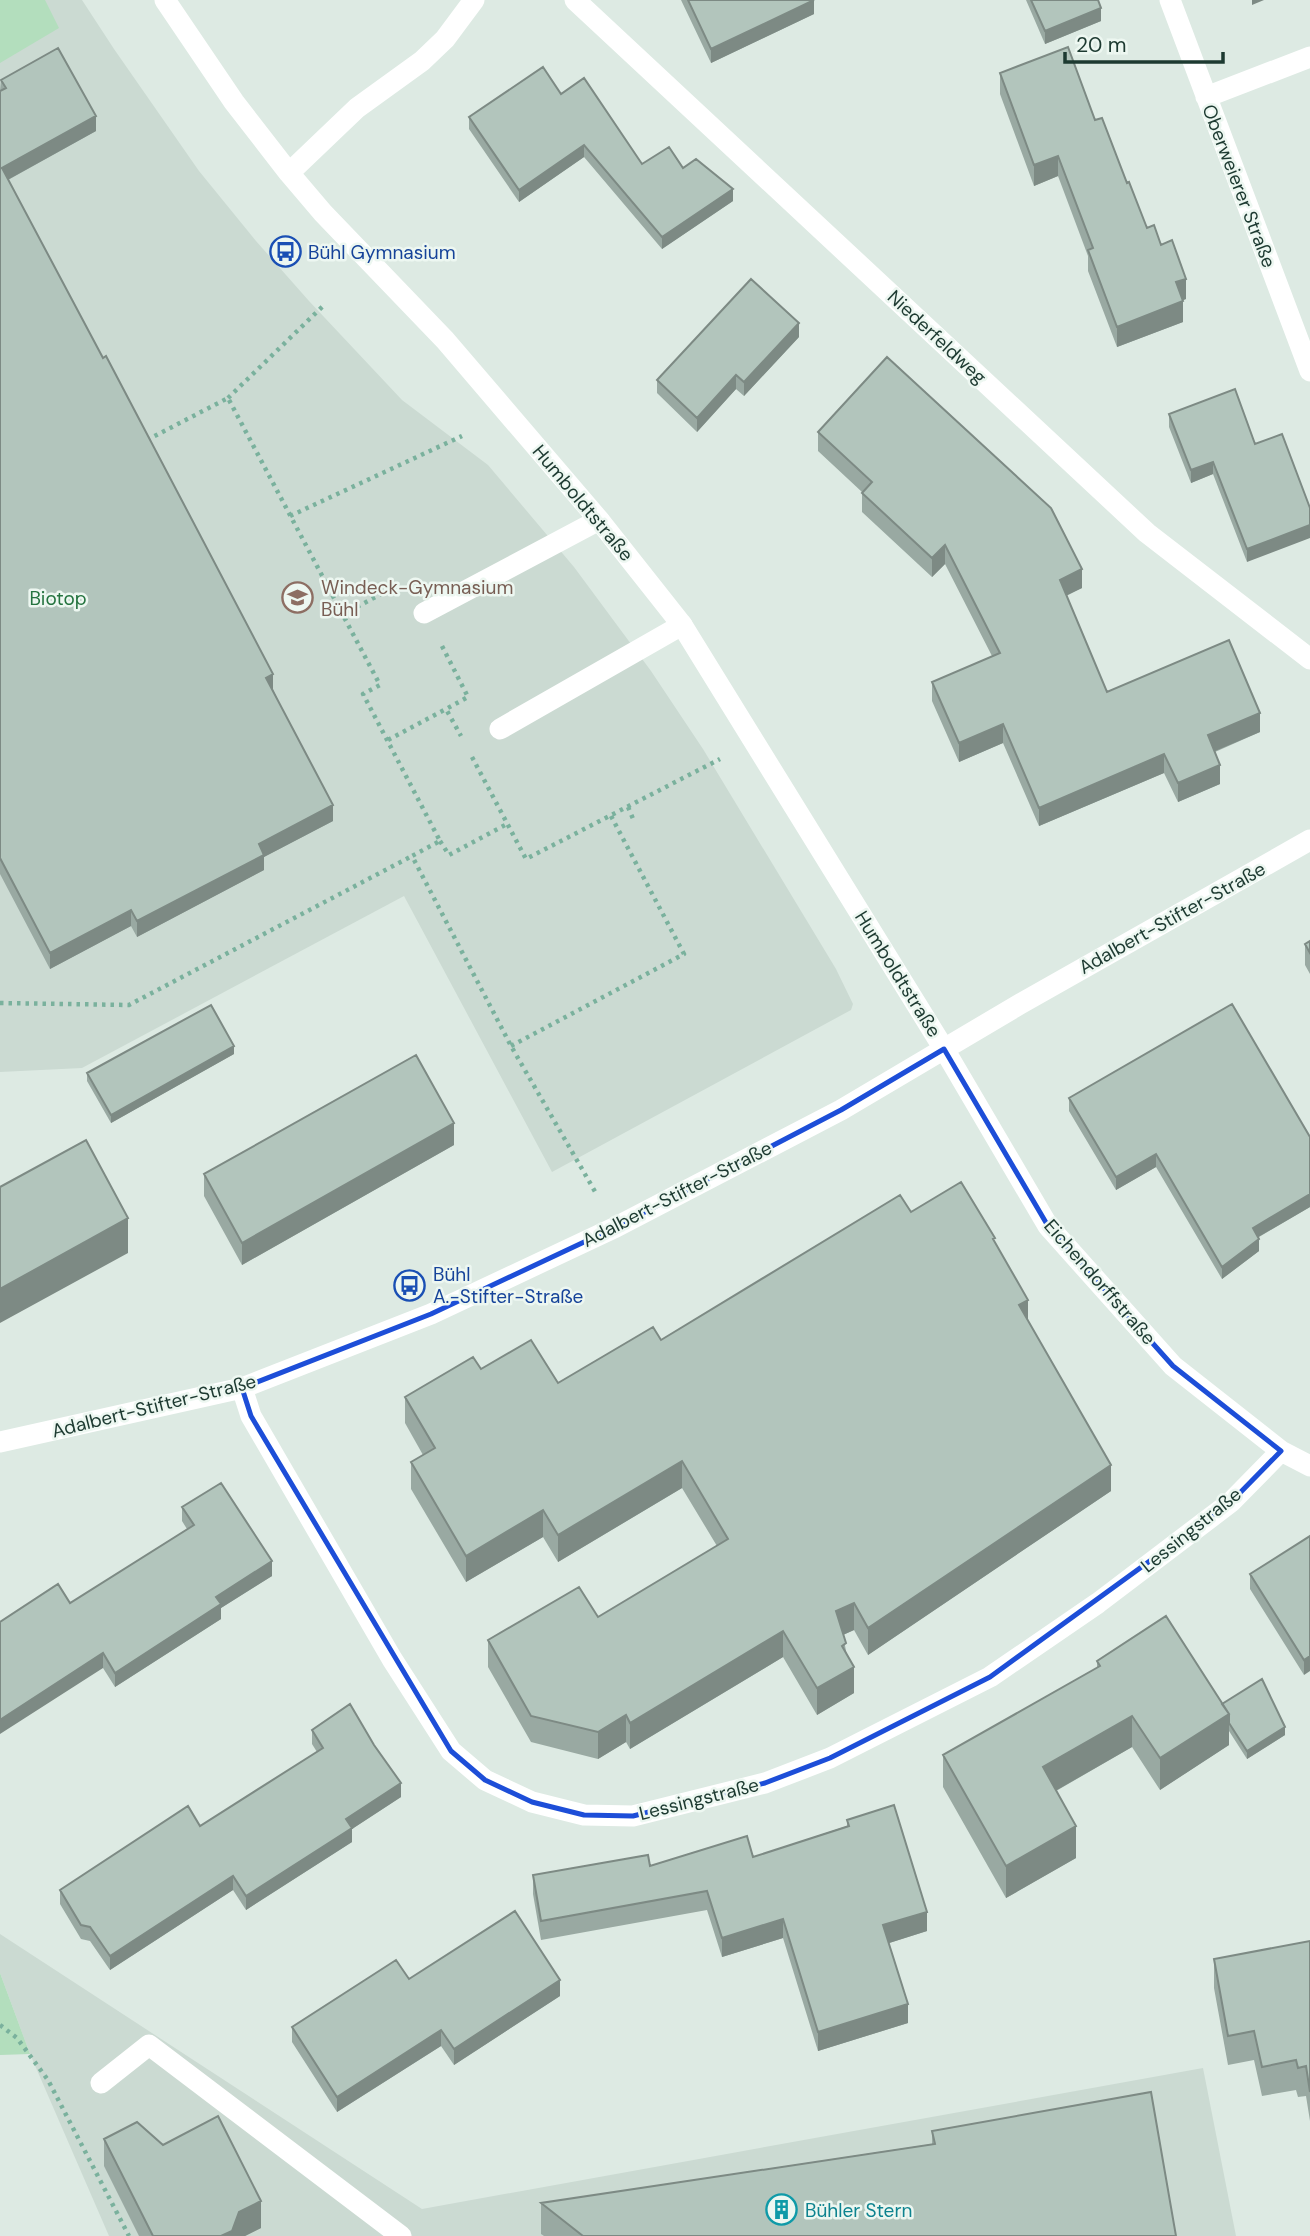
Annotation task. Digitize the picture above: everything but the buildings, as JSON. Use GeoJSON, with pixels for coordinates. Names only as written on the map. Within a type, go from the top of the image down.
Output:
{"type":"FeatureCollection","features":[{"type":"Feature","properties":{"kind":"street","name":"Humboldtstraße"},"geometry":{"type":"LineString","coordinates":[[165,0],[234,102],[289,173],[323,213],[445,340],[599,520],[682,625],[944,1049]]}},
{"type":"Feature","properties":{"kind":"street"},"geometry":{"type":"LineString","coordinates":[[289,173],[357,108],[422,61],[446,39],[474,0]]}},
{"type":"Feature","properties":{"kind":"street","name":"Niederfeldweg"},"geometry":{"type":"LineString","coordinates":[[575,0],[1147,533],[1310,659]]}},
{"type":"Feature","properties":{"kind":"street","name":"Oberweierer Straße"},"geometry":{"type":"LineString","coordinates":[[1170,0],[1310,371]]}},
{"type":"Feature","properties":{"kind":"street"},"geometry":{"type":"LineString","coordinates":[[1206,97],[1310,57]]}},
{"type":"Feature","properties":{"kind":"street"},"geometry":{"type":"LineString","coordinates":[[424,613],[599,520]]}},
{"type":"Feature","properties":{"kind":"street"},"geometry":{"type":"LineString","coordinates":[[500,729],[682,625]]}},
{"type":"Feature","properties":{"kind":"street","name":"Adalbert-Stifter-Straße"},"geometry":{"type":"LineString","coordinates":[[0,1442],[242,1388],[431,1314],[616,1227],[842,1110],[1020,1004],[1310,840]]}},
{"type":"Feature","properties":{"kind":"street","name":"Eichendorffstraße"},"geometry":{"type":"LineString","coordinates":[[944,1049],[1048,1226],[1173,1366],[1281,1451],[1310,1466]]}},
{"type":"Feature","properties":{"kind":"street","name":"Lessingstraße"},"geometry":{"type":"LineString","coordinates":[[242,1388],[251,1416],[392,1660],[451,1751],[485,1780],[532,1802],[584,1815],[633,1816],[765,1783],[830,1758],[990,1677],[1098,1603],[1231,1502],[1281,1451]]}},
{"type":"Feature","properties":{"kind":"street"},"geometry":{"type":"LineString","coordinates":[[100,2083],[149,2045],[401,2236]]}},
{"type":"Feature","properties":{"kind":"path"},"geometry":{"type":"LineString","coordinates":[[143,442],[228,398],[323,306]]}},
{"type":"Feature","properties":{"kind":"path"},"geometry":{"type":"LineString","coordinates":[[228,398],[380,685],[363,694],[449,855],[507,824]]}},
{"type":"Feature","properties":{"kind":"path"},"geometry":{"type":"LineString","coordinates":[[290,516],[462,436]]}},
{"type":"Feature","properties":{"kind":"path"},"geometry":{"type":"LineString","coordinates":[[342,615],[407,580],[468,697],[388,740]]}},
{"type":"Feature","properties":{"kind":"path"},"geometry":{"type":"LineString","coordinates":[[446,709],[526,859],[754,741]]}},
{"type":"Feature","properties":{"kind":"path"},"geometry":{"type":"LineString","coordinates":[[628,807],[634,821]]}},
{"type":"Feature","properties":{"kind":"path"},"geometry":{"type":"LineString","coordinates":[[511,1046],[684,954],[611,816]]}},
{"type":"Feature","properties":{"kind":"path"},"geometry":{"type":"LineString","coordinates":[[0,1003],[128,1005],[440,841]]}},
{"type":"Feature","properties":{"kind":"path"},"geometry":{"type":"LineString","coordinates":[[412,856],[511,1046],[616,1227]]}},
{"type":"Feature","properties":{"kind":"path"},"geometry":{"type":"LineString","coordinates":[[0,2025],[17,2038],[48,2080],[129,2236]]}},
{"type":"Feature","properties":{"kind":"highlighted area"},"geometry":{"type":"Polygon","coordinates":[[[944,1049],[1048,1226],[1173,1366],[1281,1451],[1231,1502],[990,1677],[830,1758],[765,1783],[633,1816],[584,1815],[532,1802],[485,1780],[451,1751],[251,1416],[242,1388],[431,1314],[616,1227],[841,1110],[944,1049]]]}},
{"type":"Feature","properties":{"kind":"shaded area","name":"Windeck-Gymnasium Bühl"},"geometry":{"type":"Polygon","coordinates":[[[0,0],[82,0],[199,171],[256,241],[402,400],[488,465],[574,567],[651,671],[703,749],[836,969],[853,1004],[851,1010],[552,1172],[404,896],[82,1068],[0,1072],[0,0]]]}},
{"type":"Feature","properties":{"kind":"shaded area"},"geometry":{"type":"Polygon","coordinates":[[[0,1934],[422,2209],[1203,2068],[1236,2236],[109,2236],[30,2054],[0,1973],[0,1934]]]}},
{"type":"Feature","properties":{"kind":"green space"},"geometry":{"type":"Polygon","coordinates":[[[0,0],[45,0],[59,28],[0,63],[0,0]]]}},
{"type":"Feature","properties":{"kind":"green space"},"geometry":{"type":"Polygon","coordinates":[[[0,1973],[30,2054],[0,2055],[0,1973]]]}},
{"type":"Feature","properties":{"kind":"place","name":"Bühl Gymnasium"},"geometry":{"type":"Point","coordinates":[285,252]}},
{"type":"Feature","properties":{"kind":"place","name":"Windeck-Gymnasium Bühl"},"geometry":{"type":"Point","coordinates":[298,598]}},
{"type":"Feature","properties":{"kind":"place","name":"Bühl A.-Stifter-Straße"},"geometry":{"type":"Point","coordinates":[410,1285]}},
{"type":"Feature","properties":{"kind":"place","name":"Bühler Stern"},"geometry":{"type":"Point","coordinates":[782,2210]}},
{"type":"Feature","properties":{"kind":"park label","name":"Biotop"},"geometry":{"type":"Point","coordinates":[58,598]}}]}
